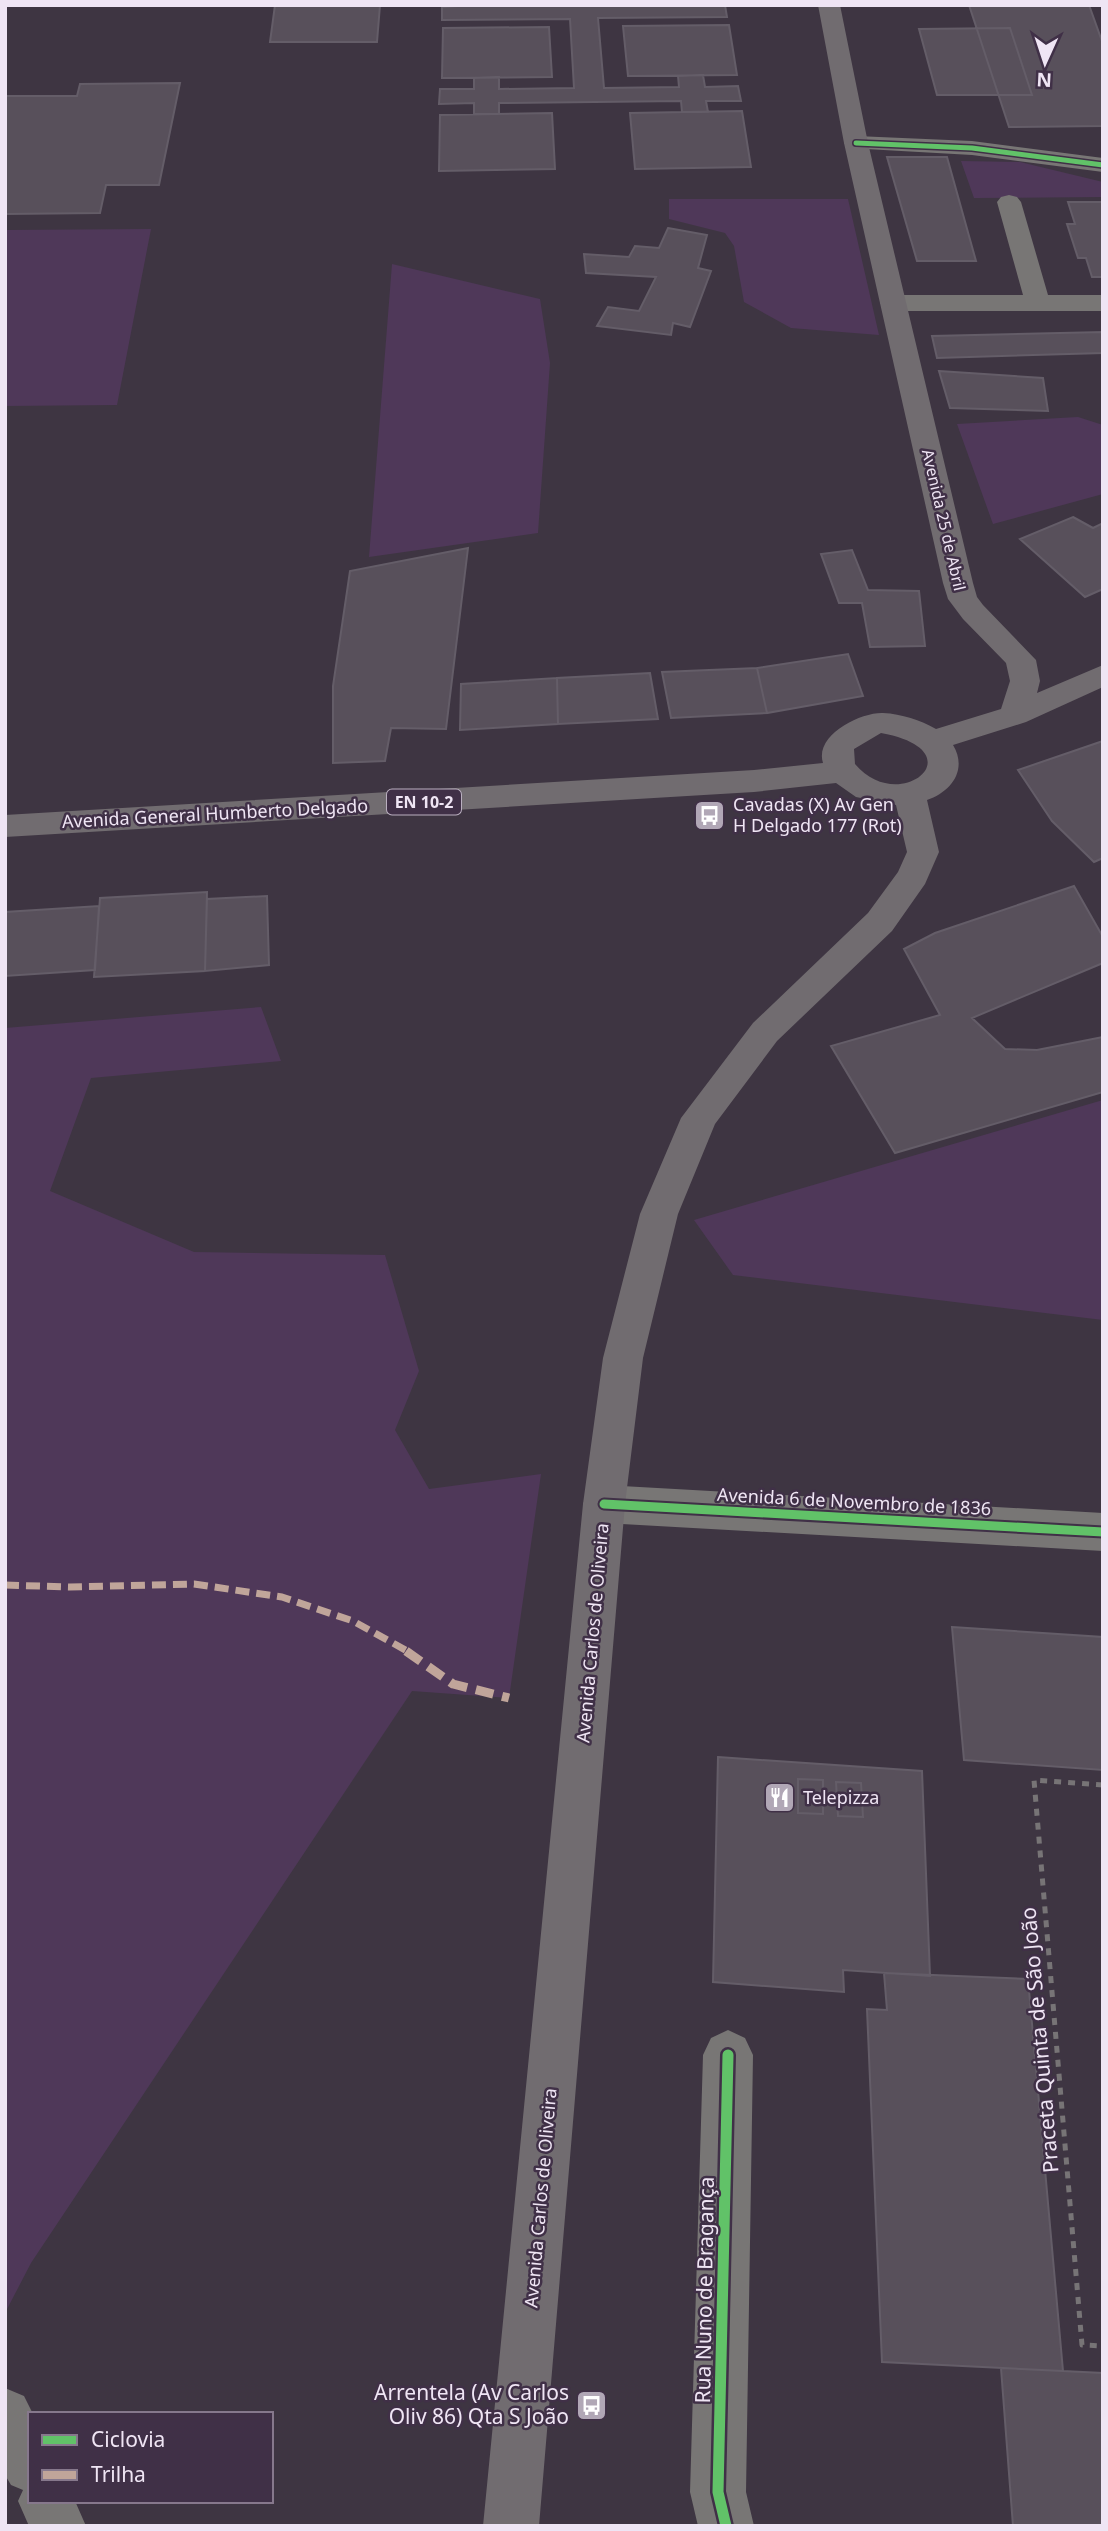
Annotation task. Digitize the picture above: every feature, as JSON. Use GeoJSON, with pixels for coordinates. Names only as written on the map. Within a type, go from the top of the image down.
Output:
{"type":"FeatureCollection","features":[{"type":"Feature","properties":{"kind":"main road","name":"Avenida 25 de Abril"},"geometry":{"type":"LineString","coordinates":[[829,5],[856,143],[963,598],[1021,660],[1026,681],[1015,715]]}},
{"type":"Feature","properties":{"kind":"main road"},"geometry":{"type":"LineString","coordinates":[[934,740],[1015,715],[1103,675]]}},
{"type":"Feature","properties":{"kind":"main road"},"geometry":{"type":"LineString","coordinates":[[881,723],[920,730],[934,740],[946,762],[944,772],[936,782],[909,794],[894,795],[864,789],[843,772],[838,759],[839,746],[848,735],[863,727],[881,723]]}},
{"type":"Feature","properties":{"kind":"main road","name":"Avenida General Humberto Delgado"},"geometry":{"type":"LineString","coordinates":[[5,826],[754,781],[843,772]]}},
{"type":"Feature","properties":{"kind":"main road","name":"Avenida Carlos de Oliveira"},"geometry":{"type":"LineString","coordinates":[[511,2526],[604,1504],[623,1358],[659,1214],[699,1118],[765,1032],[880,922],[913,876],[923,852],[909,794]]}},
{"type":"Feature","properties":{"kind":"street"},"geometry":{"type":"LineString","coordinates":[[856,143],[972,148],[1103,165]]}},
{"type":"Feature","properties":{"kind":"street"},"geometry":{"type":"LineString","coordinates":[[1009,202],[1038,303]]}},
{"type":"Feature","properties":{"kind":"street"},"geometry":{"type":"LineString","coordinates":[[893,303],[1103,303]]}},
{"type":"Feature","properties":{"kind":"street","name":"Avenida 6 de Novembro de 1836"},"geometry":{"type":"LineString","coordinates":[[604,1504],[1103,1532]]}},
{"type":"Feature","properties":{"kind":"street","name":"Rua Nuno de Bragança"},"geometry":{"type":"LineString","coordinates":[[726,2526],[718,2492],[728,2054]]}},
{"type":"Feature","properties":{"kind":"street"},"geometry":{"type":"LineString","coordinates":[[5,2415],[28,2462]]}},
{"type":"Feature","properties":{"kind":"street"},"geometry":{"type":"LineString","coordinates":[[47,2503],[58,2526]]}},
{"type":"Feature","properties":{"kind":"shaded area"},"geometry":{"type":"Polygon","coordinates":[[[961,161],[1020,162],[1103,182],[1103,197],[974,198],[961,161]]]}},
{"type":"Feature","properties":{"kind":"shaded area"},"geometry":{"type":"Polygon","coordinates":[[[669,199],[848,199],[879,335],[791,328],[744,302],[734,246],[725,233],[669,219],[669,199]]]}},
{"type":"Feature","properties":{"kind":"shaded area"},"geometry":{"type":"Polygon","coordinates":[[[151,229],[117,405],[5,406],[5,230],[151,229]]]}},
{"type":"Feature","properties":{"kind":"shaded area"},"geometry":{"type":"Polygon","coordinates":[[[392,264],[540,299],[550,363],[538,533],[369,557],[392,264]]]}},
{"type":"Feature","properties":{"kind":"shaded area"},"geometry":{"type":"Polygon","coordinates":[[[1078,417],[1103,425],[1103,494],[993,524],[957,424],[1078,417]]]}},
{"type":"Feature","properties":{"kind":"shaded area"},"geometry":{"type":"Polygon","coordinates":[[[261,1007],[281,1061],[91,1078],[50,1191],[194,1252],[385,1255],[419,1371],[395,1430],[429,1489],[541,1474],[509,1698],[412,1691],[31,2263],[5,2313],[5,1028],[261,1007]]]}},
{"type":"Feature","properties":{"kind":"shaded area"},"geometry":{"type":"Polygon","coordinates":[[[1103,1100],[1103,1320],[733,1275],[694,1220],[1103,1100]]]}},
{"type":"Feature","properties":{"kind":"building"},"geometry":{"type":"Polygon","coordinates":[[[275,5],[380,5],[377,42],[270,42],[275,5]]]}},
{"type":"Feature","properties":{"kind":"building"},"geometry":{"type":"Polygon","coordinates":[[[725,5],[727,17],[598,18],[604,88],[679,87],[678,76],[703,75],[705,87],[738,86],[741,101],[706,101],[708,112],[682,112],[681,101],[499,103],[499,114],[474,114],[474,103],[439,104],[440,89],[474,89],[474,78],[499,77],[499,89],[574,88],[570,19],[442,20],[442,7],[725,5]]]}},
{"type":"Feature","properties":{"kind":"building"},"geometry":{"type":"Polygon","coordinates":[[[969,5],[1089,5],[1103,44],[1103,126],[1009,127],[969,5]]]}},
{"type":"Feature","properties":{"kind":"building"},"geometry":{"type":"Polygon","coordinates":[[[729,25],[737,75],[628,76],[623,26],[729,25]]]}},
{"type":"Feature","properties":{"kind":"building"},"geometry":{"type":"Polygon","coordinates":[[[549,27],[552,77],[442,78],[443,28],[549,27]]]}},
{"type":"Feature","properties":{"kind":"building"},"geometry":{"type":"Polygon","coordinates":[[[1010,28],[1032,95],[937,95],[919,29],[1010,28]]]}},
{"type":"Feature","properties":{"kind":"building"},"geometry":{"type":"Polygon","coordinates":[[[180,83],[159,185],[106,185],[100,213],[5,214],[5,96],[77,96],[80,84],[180,83]]]}},
{"type":"Feature","properties":{"kind":"building"},"geometry":{"type":"Polygon","coordinates":[[[742,111],[751,167],[635,169],[630,113],[742,111]]]}},
{"type":"Feature","properties":{"kind":"building"},"geometry":{"type":"Polygon","coordinates":[[[552,113],[555,169],[439,171],[440,115],[552,113]]]}},
{"type":"Feature","properties":{"kind":"building"},"geometry":{"type":"Polygon","coordinates":[[[887,157],[947,157],[976,261],[917,261],[887,157]]]}},
{"type":"Feature","properties":{"kind":"building"},"geometry":{"type":"Polygon","coordinates":[[[1068,202],[1103,202],[1103,277],[1092,277],[1086,258],[1078,258],[1067,224],[1075,224],[1068,202]]]}},
{"type":"Feature","properties":{"kind":"building"},"geometry":{"type":"Polygon","coordinates":[[[668,228],[707,235],[698,268],[711,271],[690,327],[673,323],[671,335],[597,326],[608,307],[639,311],[656,277],[586,273],[584,254],[629,257],[635,246],[659,248],[668,228]]]}},
{"type":"Feature","properties":{"kind":"building"},"geometry":{"type":"Polygon","coordinates":[[[1103,332],[1103,353],[937,358],[932,336],[1103,332]]]}},
{"type":"Feature","properties":{"kind":"building"},"geometry":{"type":"Polygon","coordinates":[[[939,371],[1043,378],[1048,411],[950,408],[939,371]]]}},
{"type":"Feature","properties":{"kind":"building"},"geometry":{"type":"Polygon","coordinates":[[[1073,517],[1093,528],[1103,523],[1103,589],[1085,597],[1020,539],[1073,517]]]}},
{"type":"Feature","properties":{"kind":"building"},"geometry":{"type":"Polygon","coordinates":[[[468,548],[446,729],[391,728],[385,761],[333,763],[333,686],[350,571],[468,548]]]}},
{"type":"Feature","properties":{"kind":"building"},"geometry":{"type":"Polygon","coordinates":[[[852,550],[868,590],[919,591],[925,646],[870,647],[862,603],[839,603],[821,554],[852,550]]]}},
{"type":"Feature","properties":{"kind":"building"},"geometry":{"type":"Polygon","coordinates":[[[848,654],[863,696],[767,713],[757,668],[848,654]]]}},
{"type":"Feature","properties":{"kind":"building"},"geometry":{"type":"Polygon","coordinates":[[[757,668],[767,713],[671,718],[662,672],[757,668]]]}},
{"type":"Feature","properties":{"kind":"building"},"geometry":{"type":"Polygon","coordinates":[[[650,673],[658,719],[558,724],[557,678],[650,673]]]}},
{"type":"Feature","properties":{"kind":"building"},"geometry":{"type":"Polygon","coordinates":[[[557,678],[558,724],[460,730],[461,684],[557,678]]]}},
{"type":"Feature","properties":{"kind":"building"},"geometry":{"type":"Polygon","coordinates":[[[1103,741],[1103,858],[1094,862],[1052,821],[1018,770],[1103,741]]]}},
{"type":"Feature","properties":{"kind":"building"},"geometry":{"type":"Polygon","coordinates":[[[1074,886],[1103,937],[1103,963],[972,1018],[1005,1049],[1037,1050],[1103,1037],[1103,1092],[895,1153],[831,1046],[940,1015],[904,949],[935,933],[1074,886]]]}},
{"type":"Feature","properties":{"kind":"building"},"geometry":{"type":"Polygon","coordinates":[[[207,892],[205,971],[94,977],[100,898],[207,892]]]}},
{"type":"Feature","properties":{"kind":"building"},"geometry":{"type":"Polygon","coordinates":[[[267,896],[269,965],[205,971],[207,899],[267,896]]]}},
{"type":"Feature","properties":{"kind":"building"},"geometry":{"type":"Polygon","coordinates":[[[99,906],[95,970],[5,976],[5,912],[99,906]]]}},
{"type":"Feature","properties":{"kind":"building"},"geometry":{"type":"Polygon","coordinates":[[[952,1627],[1103,1637],[1103,1770],[964,1760],[952,1627]]]}},
{"type":"Feature","properties":{"kind":"building"},"geometry":{"type":"Polygon","coordinates":[[[718,1757],[922,1771],[930,1976],[843,1970],[844,1992],[713,1982],[718,1757]]]}},
{"type":"Feature","properties":{"kind":"building"},"geometry":{"type":"Polygon","coordinates":[[[798,1779],[823,1780],[823,1814],[798,1813],[798,1779]]]}},
{"type":"Feature","properties":{"kind":"building"},"geometry":{"type":"Polygon","coordinates":[[[836,1782],[861,1783],[863,1817],[838,1816],[836,1782]]]}},
{"type":"Feature","properties":{"kind":"building"},"geometry":{"type":"Polygon","coordinates":[[[884,1973],[1028,1979],[1063,2371],[882,2362],[867,2009],[887,2010],[884,1973]]]}},
{"type":"Feature","properties":{"kind":"building"},"geometry":{"type":"Polygon","coordinates":[[[1001,2368],[1103,2373],[1103,2526],[1013,2526],[1001,2368]]]}},
{"type":"Feature","properties":{"kind":"marked path"},"geometry":{"type":"LineString","coordinates":[[5,1585],[70,1587],[194,1584],[282,1597],[353,1621],[409,1652],[453,1684],[509,1698]]}},
{"type":"Feature","properties":{"kind":"cycle path"},"geometry":{"type":"LineString","coordinates":[[856,143],[972,148],[1103,165]]}},
{"type":"Feature","properties":{"kind":"cycle path"},"geometry":{"type":"LineString","coordinates":[[604,1504],[1103,1532]]}},
{"type":"Feature","properties":{"kind":"cycle path"},"geometry":{"type":"LineString","coordinates":[[726,2526],[718,2492],[728,2055]]}},
{"type":"Feature","properties":{"kind":"place","name":"Cavadas (X) Av Gen H Delgado 177 (Rot)"},"geometry":{"type":"Point","coordinates":[710,815]}},
{"type":"Feature","properties":{"kind":"place","name":"Telepizza"},"geometry":{"type":"Point","coordinates":[780,1798]}},
{"type":"Feature","properties":{"kind":"place","name":"Arrentela (Av Carlos Oliv 86) Qta S João"},"geometry":{"type":"Point","coordinates":[592,2405]}}]}
